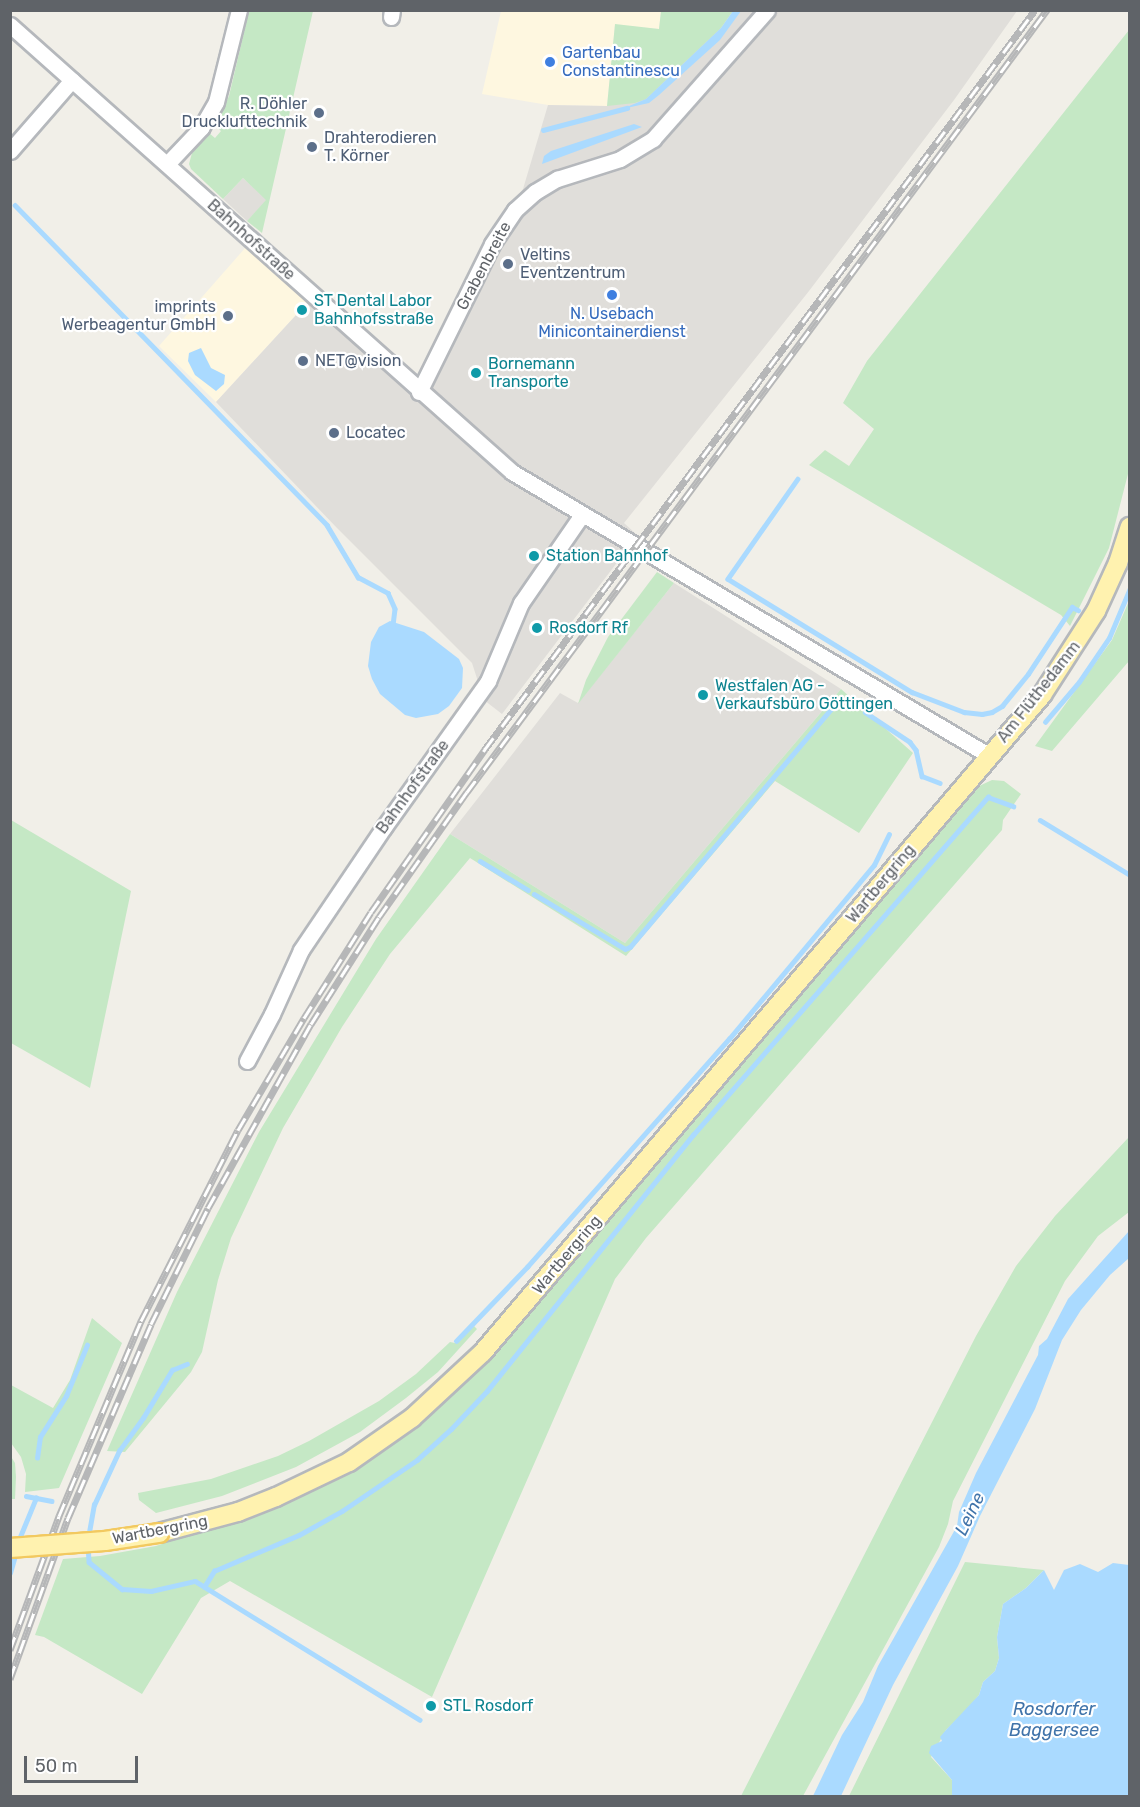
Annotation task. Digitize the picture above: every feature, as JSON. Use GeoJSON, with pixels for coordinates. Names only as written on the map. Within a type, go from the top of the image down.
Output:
{"type":"FeatureCollection","features":[{"type":"Feature","properties":{"kind":"main road","name":"Am Flüthedamm"},"geometry":{"type":"LineString","coordinates":[[990,756],[1042,695],[1079,641],[1110,584],[1130,527]]}},
{"type":"Feature","properties":{"kind":"main road","name":"Wartbergring"},"geometry":{"type":"LineString","coordinates":[[10,1548],[105,1541],[159,1533],[237,1512],[316,1479],[349,1462],[382,1440],[446,1388],[483,1352],[990,756]]}},
{"type":"Feature","properties":{"kind":"street"},"geometry":{"type":"LineString","coordinates":[[167,164],[201,128],[216,102],[239,10]]}},
{"type":"Feature","properties":{"kind":"street","name":"Grabenbreite"},"geometry":{"type":"LineString","coordinates":[[419,392],[492,244],[515,210],[550,182],[620,159],[648,143],[667,126],[768,10]]}},
{"type":"Feature","properties":{"kind":"street","name":"Bahnhofstraße"},"geometry":{"type":"LineString","coordinates":[[10,25],[419,392],[512,472],[581,516],[990,756]]}},
{"type":"Feature","properties":{"kind":"street"},"geometry":{"type":"LineString","coordinates":[[10,151],[72,80]]}},
{"type":"Feature","properties":{"kind":"street","name":"Bahnhofstraße"},"geometry":{"type":"LineString","coordinates":[[247,1061],[301,950],[384,827],[488,681],[521,603],[581,516]]}},
{"type":"Feature","properties":{"kind":"shaded area","name":"Gartenbau Constantinescu"},"geometry":{"type":"Polygon","coordinates":[[[501,11],[661,11],[659,29],[615,25],[607,106],[548,105],[482,94],[501,11]]]}},
{"type":"Feature","properties":{"kind":"shaded area"},"geometry":{"type":"Polygon","coordinates":[[[733,11],[1017,11],[954,100],[809,291],[624,523],[636,534],[625,552],[502,714],[484,700],[472,663],[337,528],[216,402],[308,302],[417,399],[490,236],[523,189],[548,105],[607,106],[721,28],[733,11]]]}},
{"type":"Feature","properties":{"kind":"shaded area"},"geometry":{"type":"Polygon","coordinates":[[[243,178],[267,200],[247,221],[223,199],[243,178]]]}},
{"type":"Feature","properties":{"kind":"shaded area"},"geometry":{"type":"Polygon","coordinates":[[[246,247],[308,302],[216,402],[159,346],[246,247]]]}},
{"type":"Feature","properties":{"kind":"shaded area"},"geometry":{"type":"Polygon","coordinates":[[[674,583],[841,689],[625,943],[450,834],[560,693],[578,703],[674,583]]]}},
{"type":"Feature","properties":{"kind":"green space"},"geometry":{"type":"Polygon","coordinates":[[[249,11],[313,11],[262,233],[247,221],[266,200],[243,178],[223,199],[191,169],[189,164],[192,153],[209,133],[215,138],[221,131],[215,126],[229,96],[249,11]]]}},
{"type":"Feature","properties":{"kind":"green space"},"geometry":{"type":"Polygon","coordinates":[[[661,11],[733,11],[721,28],[646,99],[635,103],[607,106],[615,24],[659,29],[661,11]]]}},
{"type":"Feature","properties":{"kind":"green space"},"geometry":{"type":"Polygon","coordinates":[[[1129,30],[1129,470],[1109,548],[1070,626],[1061,615],[809,465],[825,450],[849,466],[874,429],[843,403],[867,361],[1129,30]]]}},
{"type":"Feature","properties":{"kind":"green space"},"geometry":{"type":"Polygon","coordinates":[[[657,572],[674,583],[578,704],[586,680],[608,637],[657,572]]]}},
{"type":"Feature","properties":{"kind":"green space"},"geometry":{"type":"Polygon","coordinates":[[[1129,601],[1129,661],[1052,751],[1035,746],[1112,640],[1129,601]]]}},
{"type":"Feature","properties":{"kind":"green space"},"geometry":{"type":"Polygon","coordinates":[[[841,689],[913,753],[859,833],[775,781],[626,956],[470,858],[390,954],[342,1027],[283,1128],[231,1238],[218,1280],[202,1352],[191,1372],[125,1452],[107,1451],[177,1292],[259,1132],[376,939],[450,834],[625,943],[841,689]]]}},
{"type":"Feature","properties":{"kind":"green space"},"geometry":{"type":"Polygon","coordinates":[[[992,780],[1004,781],[1021,794],[1003,820],[1002,830],[646,1238],[615,1279],[432,1697],[230,1581],[201,1598],[142,1694],[44,1637],[35,1635],[63,1559],[100,1556],[156,1546],[200,1531],[401,1434],[977,787],[992,780]]]}},
{"type":"Feature","properties":{"kind":"green space"},"geometry":{"type":"Polygon","coordinates":[[[11,820],[131,891],[90,1088],[11,1043],[11,820]]]}},
{"type":"Feature","properties":{"kind":"green space"},"geometry":{"type":"Polygon","coordinates":[[[1129,1137],[1129,1212],[1098,1236],[1065,1281],[953,1501],[948,1524],[939,1547],[803,1796],[741,1796],[976,1336],[1016,1266],[1055,1216],[1129,1137]]]}},
{"type":"Feature","properties":{"kind":"green space"},"geometry":{"type":"Polygon","coordinates":[[[92,1318],[122,1343],[59,1488],[25,1492],[26,1474],[21,1457],[11,1443],[11,1385],[53,1408],[70,1380],[92,1318]]]}},
{"type":"Feature","properties":{"kind":"green space"},"geometry":{"type":"Polygon","coordinates":[[[474,1326],[477,1329],[438,1372],[406,1398],[360,1432],[296,1467],[222,1496],[156,1513],[139,1500],[138,1493],[211,1479],[278,1456],[309,1441],[379,1401],[416,1374],[450,1342],[455,1343],[474,1326]]]}},
{"type":"Feature","properties":{"kind":"green space"},"geometry":{"type":"Polygon","coordinates":[[[10,1455],[15,1463],[15,1499],[11,1499],[10,1455]]]}},
{"type":"Feature","properties":{"kind":"green space"},"geometry":{"type":"Polygon","coordinates":[[[965,1562],[1044,1570],[1026,1588],[1003,1604],[997,1637],[999,1658],[995,1671],[983,1682],[979,1695],[965,1712],[946,1730],[931,1757],[952,1780],[952,1796],[849,1796],[965,1562]]]}},
{"type":"Feature","properties":{"kind":"water"},"geometry":{"type":"Polygon","coordinates":[[[733,11],[741,11],[720,40],[659,95],[649,103],[622,109],[646,99],[721,28],[733,11]]]}},
{"type":"Feature","properties":{"kind":"water"},"geometry":{"type":"Polygon","coordinates":[[[634,124],[642,127],[542,164],[544,156],[551,151],[634,124]]]}},
{"type":"Feature","properties":{"kind":"water"},"geometry":{"type":"Polygon","coordinates":[[[201,348],[211,368],[225,375],[224,384],[216,391],[195,375],[188,361],[189,353],[201,348]]]}},
{"type":"Feature","properties":{"kind":"water"},"geometry":{"type":"Polygon","coordinates":[[[390,621],[424,632],[459,659],[463,668],[462,688],[449,706],[438,714],[416,718],[405,715],[380,694],[372,679],[368,666],[371,642],[379,627],[390,621]]]}},
{"type":"Feature","properties":{"kind":"water","name":"Leine"},"geometry":{"type":"Polygon","coordinates":[[[1129,1231],[1129,1258],[1110,1275],[1081,1310],[1062,1340],[1035,1409],[980,1516],[958,1566],[893,1685],[841,1796],[813,1796],[842,1735],[863,1702],[878,1666],[957,1526],[959,1512],[976,1473],[1038,1355],[1039,1346],[1047,1339],[1068,1299],[1129,1231]]]}},
{"type":"Feature","properties":{"kind":"water","name":"Rosdorfer Baggersee"},"geometry":{"type":"Polygon","coordinates":[[[1113,1563],[1129,1565],[1129,1796],[952,1796],[952,1780],[929,1753],[931,1746],[942,1741],[940,1737],[979,1695],[983,1682],[995,1671],[999,1658],[997,1637],[1003,1604],[1026,1588],[1044,1570],[1054,1590],[1064,1570],[1080,1564],[1098,1572],[1113,1563]]]}},
{"type":"Feature","properties":{"kind":"waterway"},"geometry":{"type":"LineString","coordinates":[[543,130],[627,108]]}},
{"type":"Feature","properties":{"kind":"waterway"},"geometry":{"type":"LineString","coordinates":[[15,205],[327,525],[358,577],[388,593],[395,609],[393,626]]}},
{"type":"Feature","properties":{"kind":"waterway"},"geometry":{"type":"LineString","coordinates":[[798,479],[728,579],[912,692],[964,712],[982,714],[992,712],[1002,706],[1028,674],[1072,607],[1078,610]]}},
{"type":"Feature","properties":{"kind":"waterway"},"geometry":{"type":"LineString","coordinates":[[1045,722],[1079,682],[1109,638],[1130,588]]}},
{"type":"Feature","properties":{"kind":"waterway"},"geometry":{"type":"LineString","coordinates":[[534,894],[625,949],[630,947],[831,709],[836,709]]}},
{"type":"Feature","properties":{"kind":"waterway"},"geometry":{"type":"LineString","coordinates":[[865,712],[910,742],[916,750],[922,776],[940,783]]}},
{"type":"Feature","properties":{"kind":"waterway"},"geometry":{"type":"LineString","coordinates":[[204,1587],[214,1571],[299,1535],[342,1511],[417,1460],[451,1429],[487,1391],[693,1135],[988,797],[1013,806]]}},
{"type":"Feature","properties":{"kind":"waterway"},"geometry":{"type":"LineString","coordinates":[[1040,820],[1130,875]]}},
{"type":"Feature","properties":{"kind":"waterway"},"geometry":{"type":"LineString","coordinates":[[456,1341],[527,1267],[729,1039],[874,865],[889,834]]}},
{"type":"Feature","properties":{"kind":"waterway"},"geometry":{"type":"LineString","coordinates":[[480,861],[528,890]]}},
{"type":"Feature","properties":{"kind":"waterway"},"geometry":{"type":"LineString","coordinates":[[37,1458],[40,1437],[66,1396],[87,1345]]}},
{"type":"Feature","properties":{"kind":"waterway"},"geometry":{"type":"LineString","coordinates":[[88,1538],[94,1505],[119,1451],[143,1418],[172,1370],[187,1364]]}},
{"type":"Feature","properties":{"kind":"waterway"},"geometry":{"type":"LineString","coordinates":[[26,1496],[52,1501]]}},
{"type":"Feature","properties":{"kind":"waterway"},"geometry":{"type":"LineString","coordinates":[[17,1544],[36,1498]]}},
{"type":"Feature","properties":{"kind":"waterway"},"geometry":{"type":"LineString","coordinates":[[88,1546],[89,1562],[122,1589],[151,1591],[195,1581],[420,1720]]}},
{"type":"Feature","properties":{"kind":"waterway"},"geometry":{"type":"LineString","coordinates":[[10,1573],[16,1552]]}},
{"type":"Feature","properties":{"kind":"railway"},"geometry":{"type":"LineString","coordinates":[[10,1650],[59,1516],[141,1321],[238,1130],[304,1018],[371,912],[485,749],[1035,10]]}},
{"type":"Feature","properties":{"kind":"railway"},"geometry":{"type":"LineString","coordinates":[[10,1679],[68,1518],[151,1324],[208,1208],[311,1024],[379,917],[467,792],[1047,10]]}},
{"type":"Feature","properties":{"kind":"place","name":"Gartenbau Constantinescu"},"geometry":{"type":"Point","coordinates":[550,62]}},
{"type":"Feature","properties":{"kind":"place","name":"R. Döhler Drucklufttechnik"},"geometry":{"type":"Point","coordinates":[319,113]}},
{"type":"Feature","properties":{"kind":"place","name":"Drahterodieren T. Körner"},"geometry":{"type":"Point","coordinates":[312,147]}},
{"type":"Feature","properties":{"kind":"place","name":"Veltins Eventzentrum"},"geometry":{"type":"Point","coordinates":[508,264]}},
{"type":"Feature","properties":{"kind":"place","name":"N. Usebach Minicontainerdienst"},"geometry":{"type":"Point","coordinates":[612,295]}},
{"type":"Feature","properties":{"kind":"place","name":"ST Dental Labor Bahnhofsstraße"},"geometry":{"type":"Point","coordinates":[302,310]}},
{"type":"Feature","properties":{"kind":"place","name":"imprints Werbeagentur GmbH"},"geometry":{"type":"Point","coordinates":[228,316]}},
{"type":"Feature","properties":{"kind":"place","name":"NET@vision"},"geometry":{"type":"Point","coordinates":[303,361]}},
{"type":"Feature","properties":{"kind":"place","name":"Bornemann Transporte"},"geometry":{"type":"Point","coordinates":[476,373]}},
{"type":"Feature","properties":{"kind":"place","name":"Locatec"},"geometry":{"type":"Point","coordinates":[334,433]}},
{"type":"Feature","properties":{"kind":"place","name":"Station Bahnhof"},"geometry":{"type":"Point","coordinates":[534,556]}},
{"type":"Feature","properties":{"kind":"place","name":"Rosdorf Rf"},"geometry":{"type":"Point","coordinates":[537,628]}},
{"type":"Feature","properties":{"kind":"place","name":"Westfalen AG - Verkaufsbüro Göttingen"},"geometry":{"type":"Point","coordinates":[703,695]}},
{"type":"Feature","properties":{"kind":"place","name":"STL Rosdorf"},"geometry":{"type":"Point","coordinates":[431,1706]}}]}
